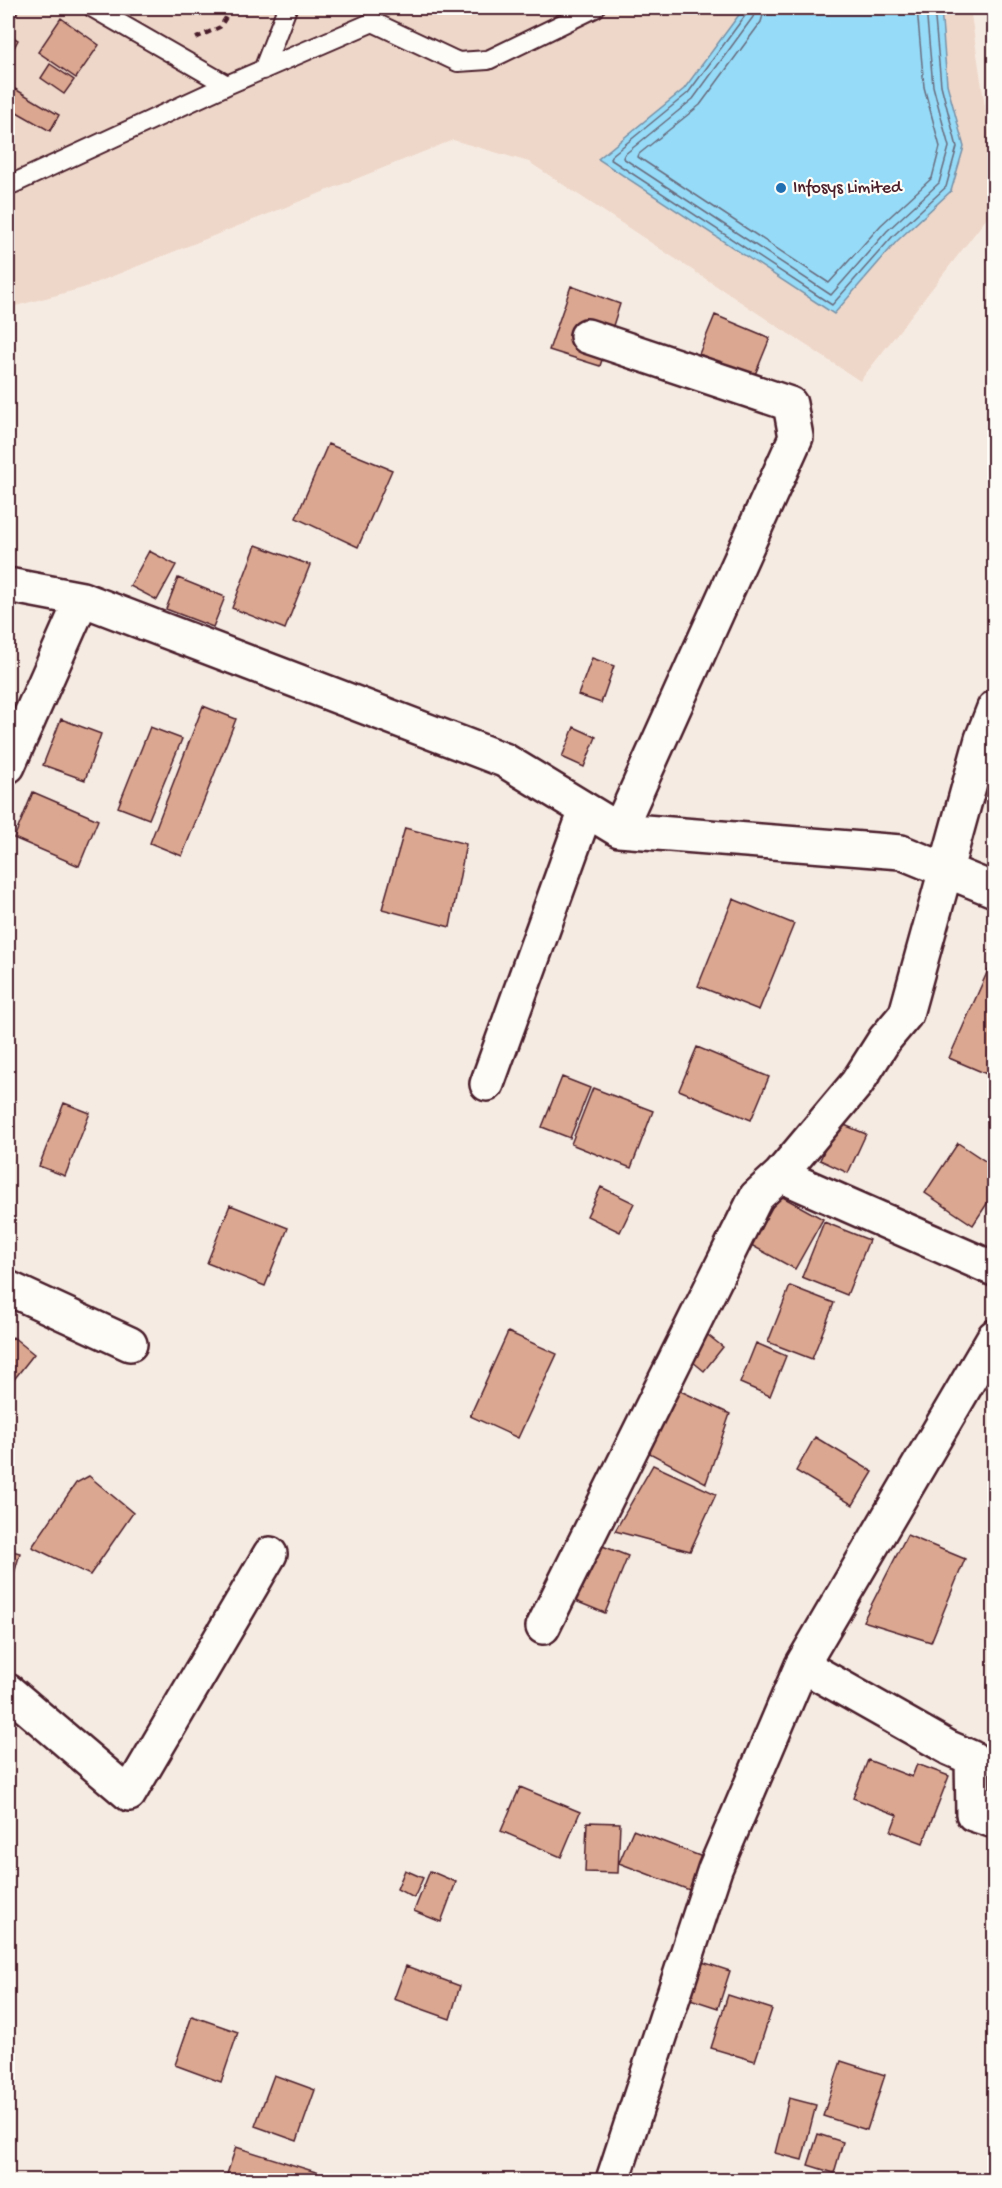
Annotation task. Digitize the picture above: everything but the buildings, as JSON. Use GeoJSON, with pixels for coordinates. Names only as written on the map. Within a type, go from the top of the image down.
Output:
{"type":"FeatureCollection","features":[{"type":"Feature","properties":{"kind":"street"},"geometry":{"type":"LineString","coordinates":[[587,336],[790,404],[796,437],[619,830]]}},
{"type":"Feature","properties":{"kind":"street"},"geometry":{"type":"LineString","coordinates":[[8,585],[82,599],[504,760],[619,830],[901,852],[994,890]]}},
{"type":"Feature","properties":{"kind":"street"},"geometry":{"type":"LineString","coordinates":[[8,766],[82,599]]}},
{"type":"Feature","properties":{"kind":"street"},"geometry":{"type":"LineString","coordinates":[[543,1627],[756,1197],[780,1174],[857,1083],[885,1039],[906,1014],[982,739],[994,708]]}},
{"type":"Feature","properties":{"kind":"street"},"geometry":{"type":"LineString","coordinates":[[487,1084],[586,810]]}},
{"type":"Feature","properties":{"kind":"street"},"geometry":{"type":"LineString","coordinates":[[780,1174],[994,1269]]}},
{"type":"Feature","properties":{"kind":"street"},"geometry":{"type":"LineString","coordinates":[[8,1288],[130,1344]]}},
{"type":"Feature","properties":{"kind":"street"},"geometry":{"type":"LineString","coordinates":[[613,2181],[716,1869],[802,1665],[994,1337]]}},
{"type":"Feature","properties":{"kind":"street"},"geometry":{"type":"LineString","coordinates":[[8,1691],[129,1794],[270,1554]]}},
{"type":"Feature","properties":{"kind":"street"},"geometry":{"type":"LineString","coordinates":[[802,1665],[949,1748],[972,1758],[973,1814],[994,1821]]}},
{"type":"Feature","properties":{"kind":"lane"},"geometry":{"type":"LineString","coordinates":[[93,8],[227,85]]}},
{"type":"Feature","properties":{"kind":"lane"},"geometry":{"type":"LineString","coordinates":[[263,70],[286,8]]}},
{"type":"Feature","properties":{"kind":"lane"},"geometry":{"type":"LineString","coordinates":[[8,186],[227,85],[373,22],[458,62],[488,60],[595,8]]}},
{"type":"Feature","properties":{"kind":"path"},"geometry":{"type":"LineString","coordinates":[[220,27],[232,8]]}},
{"type":"Feature","properties":{"kind":"shaded area","name":"Infosys Limited"},"geometry":{"type":"Polygon","coordinates":[[[8,8],[970,8],[994,166],[994,209],[860,381],[529,162],[453,140],[83,288],[8,308],[8,8]]]}},
{"type":"Feature","properties":{"kind":"green space"},"geometry":{"type":"Polygon","coordinates":[[[461,8],[500,8],[502,9],[476,12],[461,8]]]}},
{"type":"Feature","properties":{"kind":"water"},"geometry":{"type":"Polygon","coordinates":[[[744,8],[941,8],[947,84],[964,147],[951,191],[897,241],[834,314],[598,159],[684,89],[744,8]]]}},
{"type":"Feature","properties":{"kind":"place","name":"Infosys Limited"},"geometry":{"type":"Point","coordinates":[781,188]}}]}
